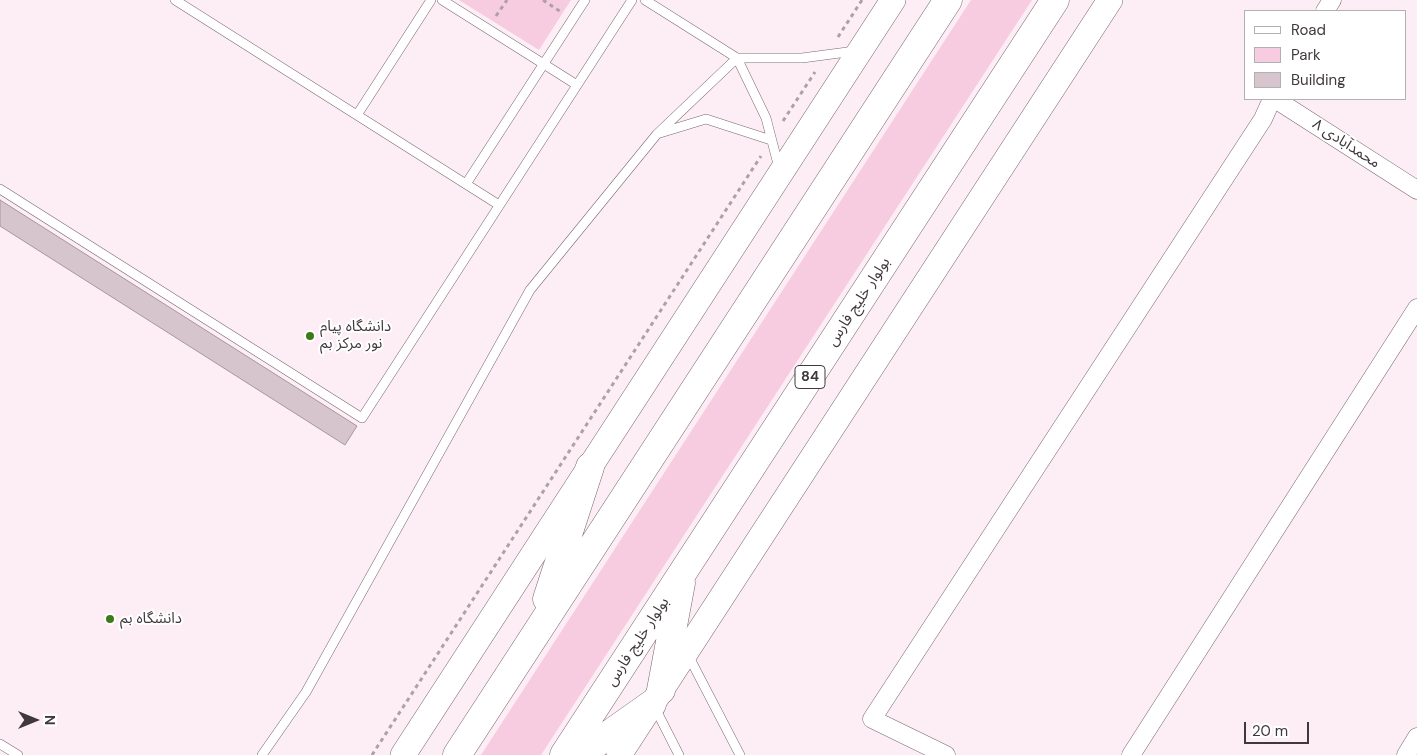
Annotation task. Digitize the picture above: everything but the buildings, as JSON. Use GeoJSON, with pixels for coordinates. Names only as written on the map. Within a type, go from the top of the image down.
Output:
{"type":"FeatureCollection","features":[{"type":"Feature","properties":{"kind":"highway"},"geometry":{"type":"LineString","coordinates":[[458,755],[948,0]]}},
{"type":"Feature","properties":{"kind":"highway","name":"بولوار خلیج فارس"},"geometry":{"type":"LineString","coordinates":[[564,755],[1055,0]]}},
{"type":"Feature","properties":{"kind":"highway"},"geometry":{"type":"LineString","coordinates":[[537,632],[590,467]]}},
{"type":"Feature","properties":{"kind":"highway"},"geometry":{"type":"LineString","coordinates":[[580,755],[657,697],[684,571]]}},
{"type":"Feature","properties":{"kind":"street"},"geometry":{"type":"LineString","coordinates":[[403,755],[893,0]]}},
{"type":"Feature","properties":{"kind":"street"},"geometry":{"type":"LineString","coordinates":[[619,755],[1110,0]]}},
{"type":"Feature","properties":{"kind":"street"},"geometry":{"type":"LineString","coordinates":[[946,755],[872,718],[1273,100]]}},
{"type":"Feature","properties":{"kind":"street","name":"محمدآبادی ۸"},"geometry":{"type":"LineString","coordinates":[[1276,100],[1417,190]]}},
{"type":"Feature","properties":{"kind":"street"},"geometry":{"type":"LineString","coordinates":[[1131,755],[1417,308]]}},
{"type":"Feature","properties":{"kind":"street"},"geometry":{"type":"LineString","coordinates":[[1406,755],[1417,737]]}},
{"type":"Feature","properties":{"kind":"lane"},"geometry":{"type":"LineString","coordinates":[[175,0],[500,205]]}},
{"type":"Feature","properties":{"kind":"lane"},"geometry":{"type":"LineString","coordinates":[[357,115],[432,0]]}},
{"type":"Feature","properties":{"kind":"lane"},"geometry":{"type":"LineString","coordinates":[[442,0],[577,85]]}},
{"type":"Feature","properties":{"kind":"lane"},"geometry":{"type":"LineString","coordinates":[[466,184],[585,0]]}},
{"type":"Feature","properties":{"kind":"lane"},"geometry":{"type":"LineString","coordinates":[[0,189],[362,418],[632,0]]}},
{"type":"Feature","properties":{"kind":"lane"},"geometry":{"type":"LineString","coordinates":[[645,0],[737,58],[766,118],[780,174]]}},
{"type":"Feature","properties":{"kind":"lane"},"geometry":{"type":"LineString","coordinates":[[262,755],[306,692],[530,290],[657,134],[737,58],[802,58],[860,50]]}},
{"type":"Feature","properties":{"kind":"lane"},"geometry":{"type":"LineString","coordinates":[[657,134],[706,120],[771,140]]}},
{"type":"Feature","properties":{"kind":"lane"},"geometry":{"type":"LineString","coordinates":[[686,652],[740,755]]}},
{"type":"Feature","properties":{"kind":"lane"},"geometry":{"type":"LineString","coordinates":[[657,697],[679,755]]}},
{"type":"Feature","properties":{"kind":"lane"},"geometry":{"type":"LineString","coordinates":[[0,744],[18,755]]}},
{"type":"Feature","properties":{"kind":"path"},"geometry":{"type":"LineString","coordinates":[[543,0],[572,19]]}},
{"type":"Feature","properties":{"kind":"path"},"geometry":{"type":"LineString","coordinates":[[372,755],[862,0]]}},
{"type":"Feature","properties":{"kind":"green space"},"geometry":{"type":"Polygon","coordinates":[[[459,0],[571,0],[539,50],[459,0]]]}},
{"type":"Feature","properties":{"kind":"green space"},"geometry":{"type":"Polygon","coordinates":[[[971,0],[1032,0],[541,755],[481,755],[971,0]]]}},
{"type":"Feature","properties":{"kind":"place","name":"دانشگاه پیام نور مرکز بم"},"geometry":{"type":"Point","coordinates":[310,336]}},
{"type":"Feature","properties":{"kind":"place","name":"دانشگاه بم"},"geometry":{"type":"Point","coordinates":[110,619]}}]}
